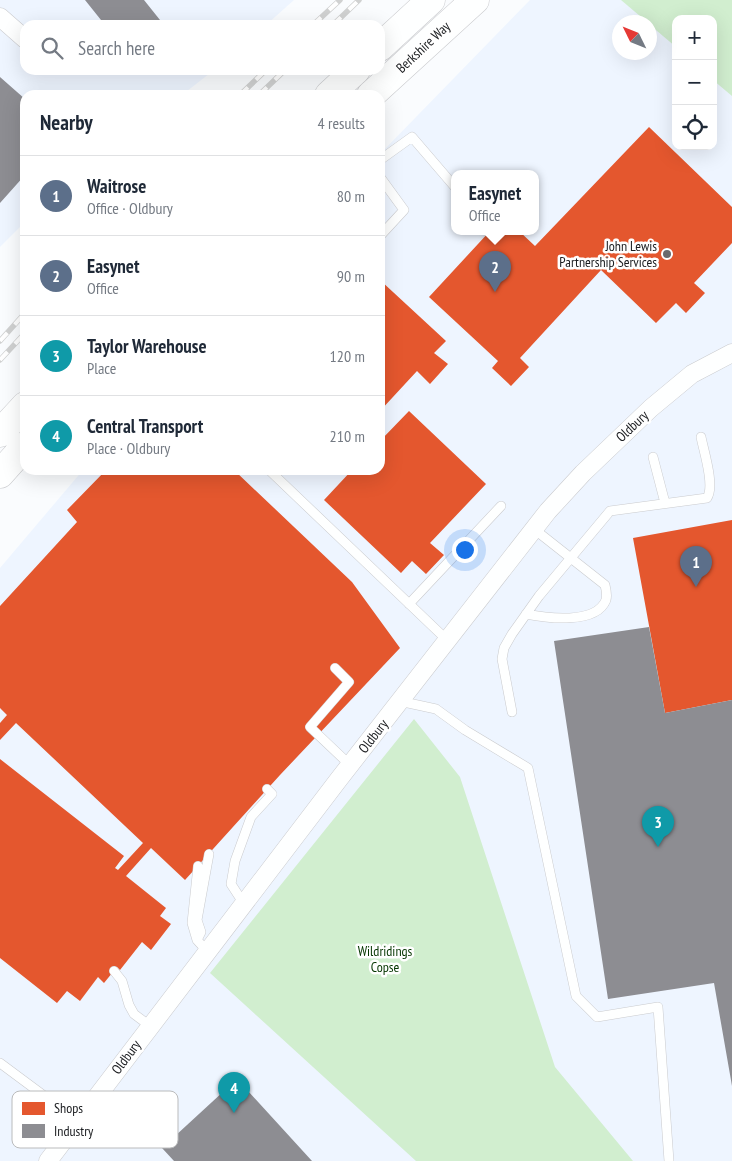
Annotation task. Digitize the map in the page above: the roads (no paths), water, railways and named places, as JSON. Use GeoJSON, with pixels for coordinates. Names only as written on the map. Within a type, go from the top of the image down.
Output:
{"type":"FeatureCollection","features":[{"type":"Feature","properties":{"kind":"highway","name":"Berkshire Way"},"geometry":{"type":"LineString","coordinates":[[385,43],[431,0]]}},
{"type":"Feature","properties":{"kind":"highway","name":"Berkshire Way"},"geometry":{"type":"LineString","coordinates":[[376,90],[474,0]]}},
{"type":"Feature","properties":{"kind":"highway"},"geometry":{"type":"LineString","coordinates":[[335,90],[351,75]]}},
{"type":"Feature","properties":{"kind":"highway"},"geometry":{"type":"LineString","coordinates":[[0,434],[20,412]]}},
{"type":"Feature","properties":{"kind":"highway"},"geometry":{"type":"LineString","coordinates":[[0,474],[20,452]]}},
{"type":"Feature","properties":{"kind":"street"},"geometry":{"type":"LineString","coordinates":[[0,17],[20,35]]}},
{"type":"Feature","properties":{"kind":"street","name":"Oldbury"},"geometry":{"type":"LineString","coordinates":[[101,1091],[150,1026],[203,946],[244,904],[399,701],[548,511],[583,473],[651,408],[692,374],[732,353]]}},
{"type":"Feature","properties":{"kind":"street","name":"Oldbury"},"geometry":{"type":"LineString","coordinates":[[52,1159],[60,1148]]}},
{"type":"Feature","properties":{"kind":"lane"},"geometry":{"type":"LineString","coordinates":[[385,156],[412,137],[451,182]]}},
{"type":"Feature","properties":{"kind":"lane"},"geometry":{"type":"LineString","coordinates":[[385,184],[404,210],[385,231]]}},
{"type":"Feature","properties":{"kind":"lane"},"geometry":{"type":"LineString","coordinates":[[512,712],[502,659],[504,648],[526,614],[610,510],[707,498],[710,492],[701,437]]}},
{"type":"Feature","properties":{"kind":"lane"},"geometry":{"type":"LineString","coordinates":[[653,457],[665,503]]}},
{"type":"Feature","properties":{"kind":"lane"},"geometry":{"type":"LineString","coordinates":[[274,475],[447,640]]}},
{"type":"Feature","properties":{"kind":"lane"},"geometry":{"type":"LineString","coordinates":[[408,604],[501,506]]}},
{"type":"Feature","properties":{"kind":"lane"},"geometry":{"type":"LineString","coordinates":[[526,614],[552,619],[585,616],[598,611],[606,599],[605,584],[534,529]]}},
{"type":"Feature","properties":{"kind":"lane"},"geometry":{"type":"LineString","coordinates":[[335,668],[350,682],[310,727],[350,765]]}},
{"type":"Feature","properties":{"kind":"lane"},"geometry":{"type":"LineString","coordinates":[[399,701],[436,710],[528,768],[576,996],[597,1017],[658,1007],[669,1161]]}},
{"type":"Feature","properties":{"kind":"lane"},"geometry":{"type":"LineString","coordinates":[[244,904],[231,884],[234,868],[251,817],[272,794],[267,789]]}},
{"type":"Feature","properties":{"kind":"lane"},"geometry":{"type":"LineString","coordinates":[[203,946],[197,920],[209,854]]}},
{"type":"Feature","properties":{"kind":"lane"},"geometry":{"type":"LineString","coordinates":[[198,866],[192,923],[203,946]]}},
{"type":"Feature","properties":{"kind":"lane"},"geometry":{"type":"LineString","coordinates":[[114,971],[122,981],[127,1000],[134,1014],[150,1026]]}},
{"type":"Feature","properties":{"kind":"lane"},"geometry":{"type":"LineString","coordinates":[[0,1063],[38,1091]]}},
{"type":"Feature","properties":{"kind":"railway"},"geometry":{"type":"LineString","coordinates":[[318,20],[340,0]]}},
{"type":"Feature","properties":{"kind":"railway"},"geometry":{"type":"LineString","coordinates":[[338,20],[359,0]]}},
{"type":"Feature","properties":{"kind":"railway"},"geometry":{"type":"LineString","coordinates":[[245,90],[261,75]]}},
{"type":"Feature","properties":{"kind":"railway"},"geometry":{"type":"LineString","coordinates":[[264,90],[280,75]]}},
{"type":"Feature","properties":{"kind":"railway"},"geometry":{"type":"LineString","coordinates":[[0,341],[20,319]]}},
{"type":"Feature","properties":{"kind":"railway"},"geometry":{"type":"LineString","coordinates":[[0,360],[20,338]]}},
{"type":"Feature","properties":{"kind":"place","name":"John Lewis Partnership Services"},"geometry":{"type":"Point","coordinates":[667,254]}},
{"type":"Feature","properties":{"kind":"place","name":"Easynet"},"geometry":{"type":"Point","coordinates":[495,292]}},
{"type":"Feature","properties":{"kind":"place","name":"Waitrose"},"geometry":{"type":"Point","coordinates":[696,587]}},
{"type":"Feature","properties":{"kind":"place","name":"Taylor Warehouse"},"geometry":{"type":"Point","coordinates":[658,847]}},
{"type":"Feature","properties":{"kind":"place","name":"Central Transport"},"geometry":{"type":"Point","coordinates":[234,1113]}},
{"type":"Feature","properties":{"kind":"park label","name":"Wildridings Copse"},"geometry":{"type":"Point","coordinates":[385,960]}}]}
